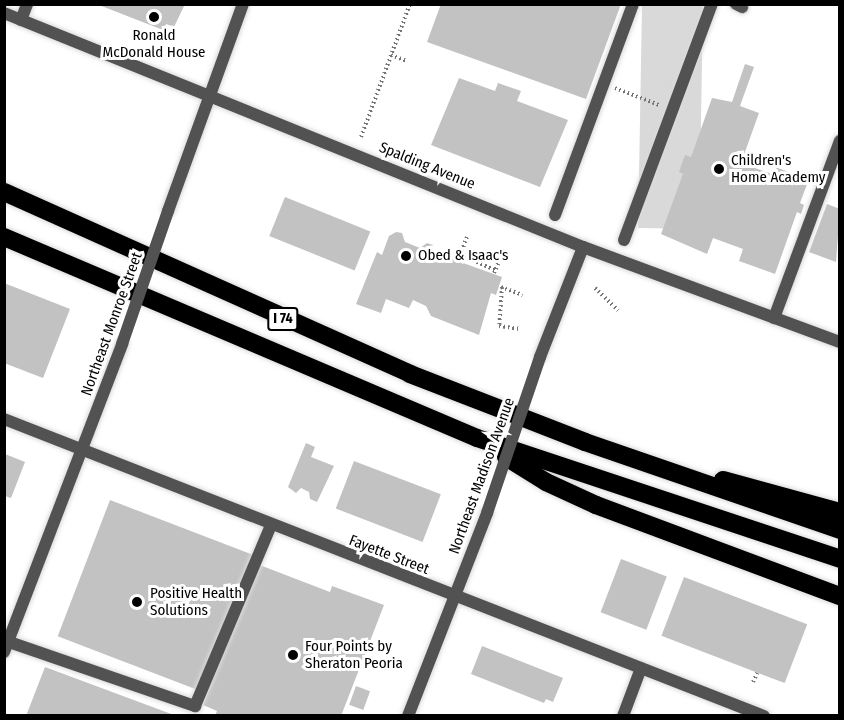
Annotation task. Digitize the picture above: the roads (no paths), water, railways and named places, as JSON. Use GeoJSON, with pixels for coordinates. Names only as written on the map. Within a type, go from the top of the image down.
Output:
{"type":"FeatureCollection","features":[{"type":"Feature","properties":{"kind":"highway","name":"I 74"},"geometry":{"type":"LineString","coordinates":[[4,192],[251,306],[566,435],[840,530]]}},
{"type":"Feature","properties":{"kind":"highway","name":"I 74"},"geometry":{"type":"LineString","coordinates":[[4,237],[477,438],[840,559]]}},
{"type":"Feature","properties":{"kind":"highway"},"geometry":{"type":"LineString","coordinates":[[566,435],[840,512]]}},
{"type":"Feature","properties":{"kind":"highway"},"geometry":{"type":"LineString","coordinates":[[477,438],[546,482],[596,505],[840,596]]}},
{"type":"Feature","properties":{"kind":"street"},"geometry":{"type":"LineString","coordinates":[[21,20],[27,4]]}},
{"type":"Feature","properties":{"kind":"street","name":"Northeast Monroe Street"},"geometry":{"type":"LineString","coordinates":[[7,647],[122,344],[243,4]]}},
{"type":"Feature","properties":{"kind":"street"},"geometry":{"type":"LineString","coordinates":[[555,215],[633,4]]}},
{"type":"Feature","properties":{"kind":"street"},"geometry":{"type":"LineString","coordinates":[[624,240],[712,4]]}},
{"type":"Feature","properties":{"kind":"street","name":"Spalding Avenue"},"geometry":{"type":"LineString","coordinates":[[4,13],[583,247],[840,342]]}},
{"type":"Feature","properties":{"kind":"street"},"geometry":{"type":"LineString","coordinates":[[774,318],[840,141]]}},
{"type":"Feature","properties":{"kind":"street","name":"Northeast Madison Avenue"},"geometry":{"type":"LineString","coordinates":[[408,716],[487,513],[540,357],[583,247]]}},
{"type":"Feature","properties":{"kind":"street","name":"Fayette Street"},"geometry":{"type":"LineString","coordinates":[[4,419],[270,525],[764,716]]}},
{"type":"Feature","properties":{"kind":"street"},"geometry":{"type":"LineString","coordinates":[[7,647],[195,706],[270,525]]}},
{"type":"Feature","properties":{"kind":"street"},"geometry":{"type":"LineString","coordinates":[[623,716],[641,668]]}},
{"type":"Feature","properties":{"kind":"place","name":"Ronald McDonald House"},"geometry":{"type":"Point","coordinates":[154,17]}},
{"type":"Feature","properties":{"kind":"place","name":"Children's Home Academy"},"geometry":{"type":"Point","coordinates":[719,169]}},
{"type":"Feature","properties":{"kind":"place","name":"Obed & Isaac's"},"geometry":{"type":"Point","coordinates":[406,256]}},
{"type":"Feature","properties":{"kind":"place","name":"Positive Health Solutions"},"geometry":{"type":"Point","coordinates":[137,602]}},
{"type":"Feature","properties":{"kind":"place","name":"Four Points by Sheraton Peoria"},"geometry":{"type":"Point","coordinates":[293,655]}}]}
